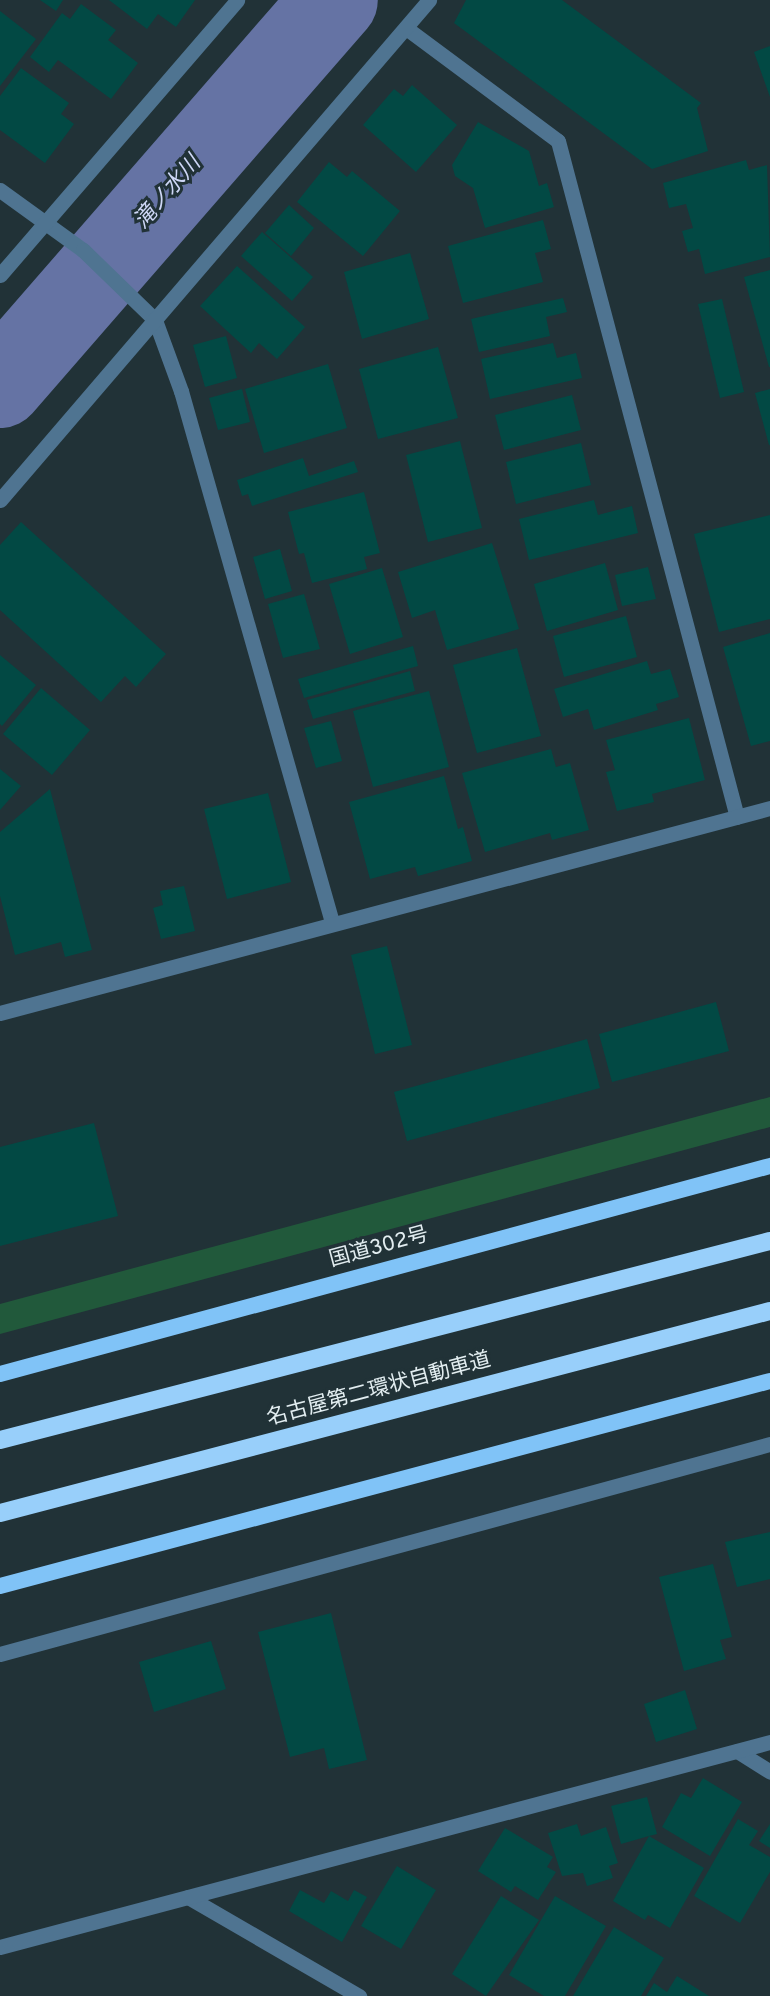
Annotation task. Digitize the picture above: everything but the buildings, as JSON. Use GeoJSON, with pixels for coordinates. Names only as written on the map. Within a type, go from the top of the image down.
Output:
{"type":"FeatureCollection","features":[{"type":"Feature","properties":{"kind":"highway","name":"国道302号"},"geometry":{"type":"LineString","coordinates":[[0,1374],[770,1166]]}},
{"type":"Feature","properties":{"kind":"highway"},"geometry":{"type":"LineString","coordinates":[[752,1171],[770,1171]]}},
{"type":"Feature","properties":{"kind":"highway"},"geometry":{"type":"LineString","coordinates":[[0,1440],[770,1241]]}},
{"type":"Feature","properties":{"kind":"highway","name":"名古屋第二環状自動車道"},"geometry":{"type":"LineString","coordinates":[[0,1513],[770,1311]]}},
{"type":"Feature","properties":{"kind":"highway"},"geometry":{"type":"LineString","coordinates":[[0,1586],[770,1381]]}},
{"type":"Feature","properties":{"kind":"street"},"geometry":{"type":"LineString","coordinates":[[0,275],[237,0]]}},
{"type":"Feature","properties":{"kind":"street"},"geometry":{"type":"LineString","coordinates":[[0,500],[429,0]]}},
{"type":"Feature","properties":{"kind":"street"},"geometry":{"type":"LineString","coordinates":[[406,28],[558,141],[737,817]]}},
{"type":"Feature","properties":{"kind":"street"},"geometry":{"type":"LineString","coordinates":[[0,190],[83,249],[155,320],[181,391],[332,922]]}},
{"type":"Feature","properties":{"kind":"street"},"geometry":{"type":"LineString","coordinates":[[0,1013],[332,922],[770,808]]}},
{"type":"Feature","properties":{"kind":"street"},"geometry":{"type":"LineString","coordinates":[[0,1654],[770,1444]]}},
{"type":"Feature","properties":{"kind":"street"},"geometry":{"type":"LineString","coordinates":[[0,1947],[770,1742]]}},
{"type":"Feature","properties":{"kind":"street"},"geometry":{"type":"LineString","coordinates":[[737,1751],[770,1772]]}},
{"type":"Feature","properties":{"kind":"street"},"geometry":{"type":"LineString","coordinates":[[188,1897],[358,1996]]}},
{"type":"Feature","properties":{"kind":"green space"},"geometry":{"type":"Polygon","coordinates":[[[770,1097],[770,1127],[0,1334],[0,1304],[770,1097]]]}},
{"type":"Feature","properties":{"kind":"waterway","name":"滝ノ水川"},"geometry":{"type":"LineString","coordinates":[[0,385],[335,0]]}}]}
